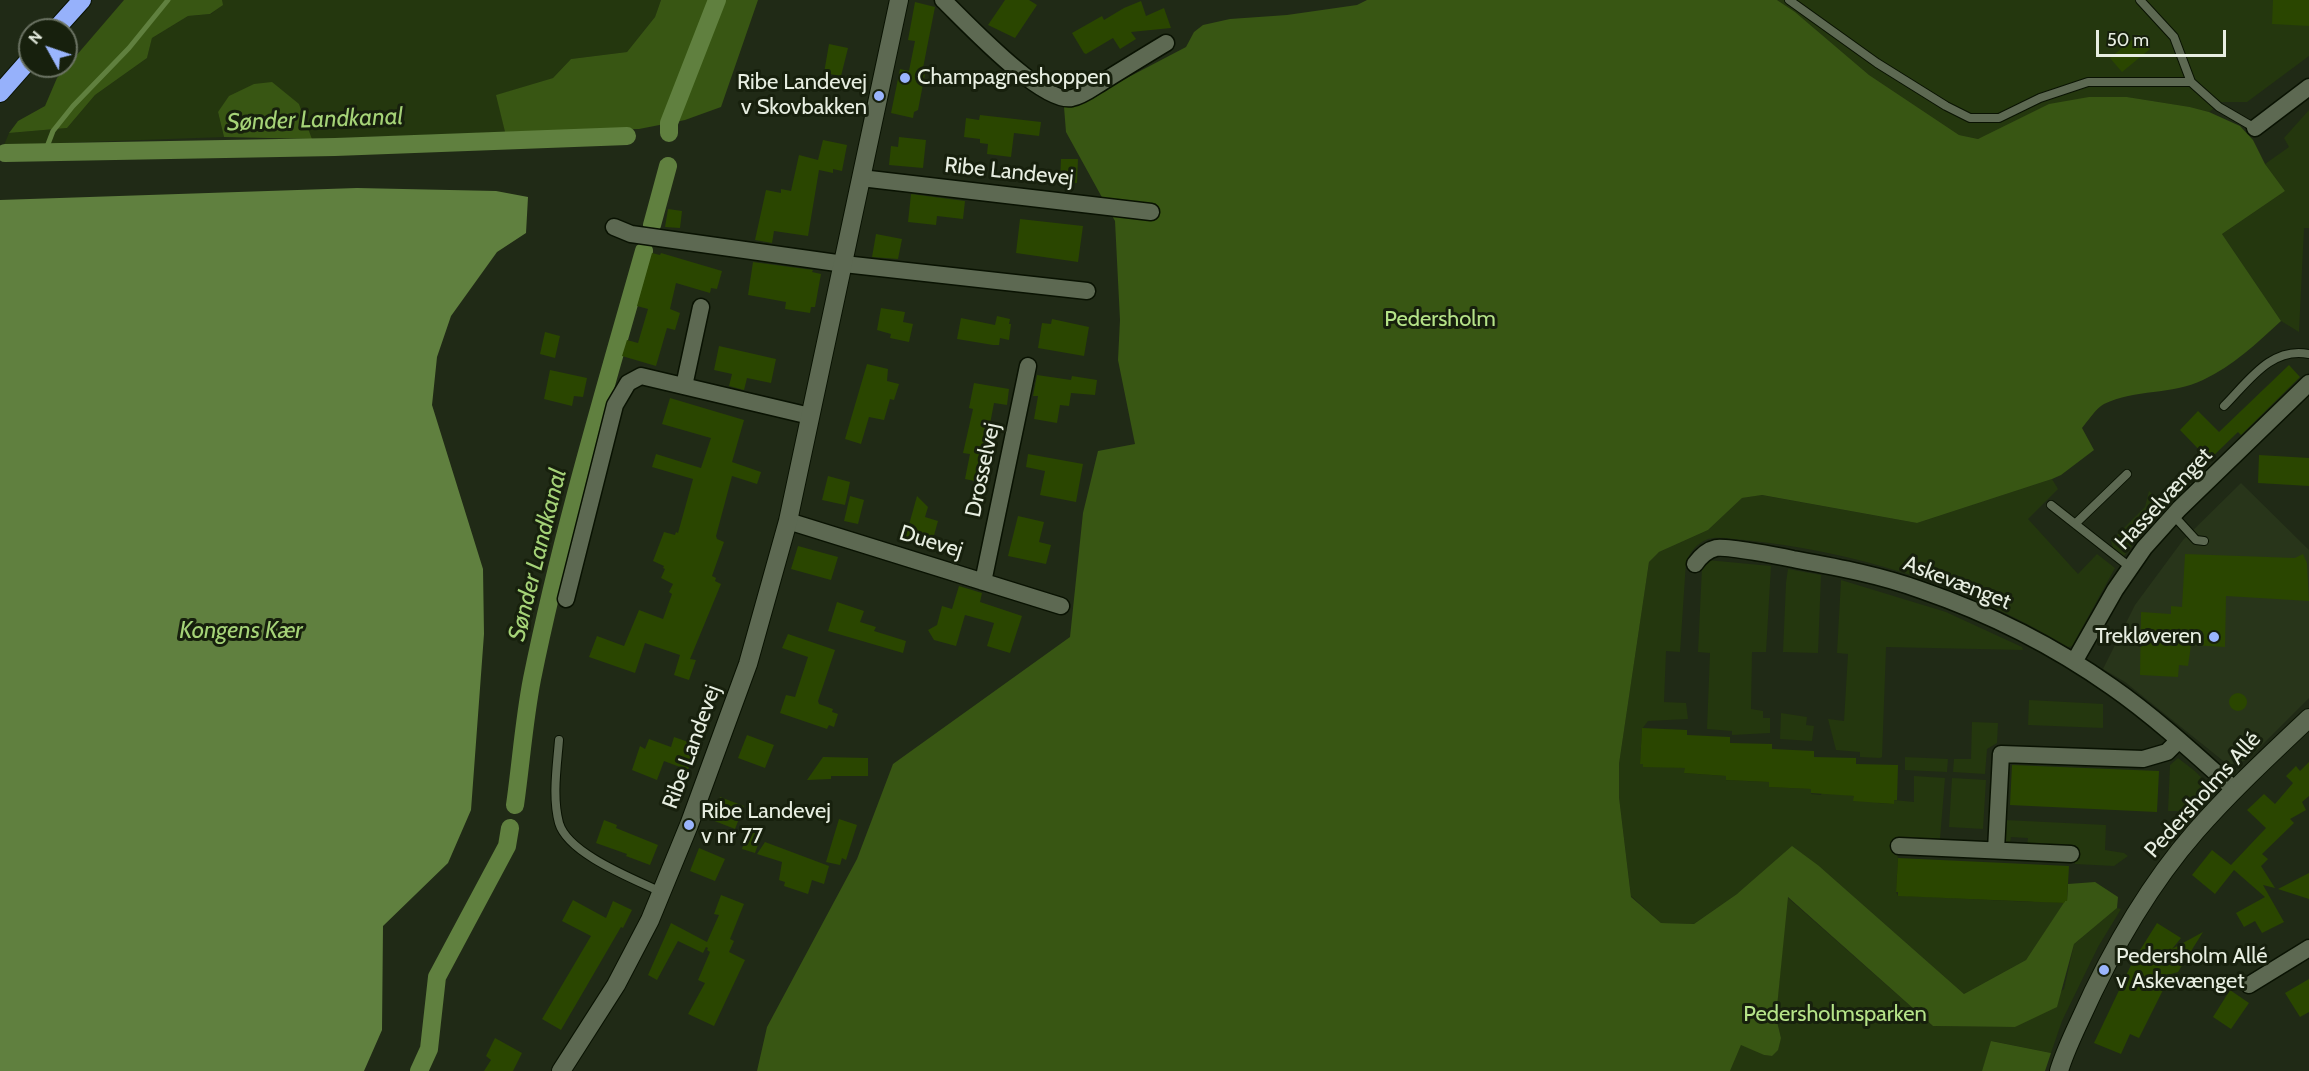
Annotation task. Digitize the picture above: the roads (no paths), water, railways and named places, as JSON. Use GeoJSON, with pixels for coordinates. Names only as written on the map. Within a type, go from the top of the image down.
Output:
{"type":"FeatureCollection","features":[{"type":"Feature","properties":{"kind":"highway"},"geometry":{"type":"LineString","coordinates":[[66,18],[82,0]]}},
{"type":"Feature","properties":{"kind":"highway"},"geometry":{"type":"LineString","coordinates":[[0,93],[18,73]]}},
{"type":"Feature","properties":{"kind":"main road","name":"Ribe Landevej"},"geometry":{"type":"LineString","coordinates":[[561,1071],[616,985],[650,920],[689,825],[748,664],[788,521],[899,0]]}},
{"type":"Feature","properties":{"kind":"main road","name":"Pedersholms Allé"},"geometry":{"type":"LineString","coordinates":[[2059,1071],[2091,994],[2120,940],[2180,850],[2234,789],[2309,718]]}},
{"type":"Feature","properties":{"kind":"street"},"geometry":{"type":"LineString","coordinates":[[943,0],[978,35],[1040,89],[1059,98],[1071,99],[1088,91],[1166,43]]}},
{"type":"Feature","properties":{"kind":"street"},"geometry":{"type":"LineString","coordinates":[[2255,128],[2309,87]]}},
{"type":"Feature","properties":{"kind":"street","name":"Ribe Landevej"},"geometry":{"type":"LineString","coordinates":[[861,178],[1151,212]]}},
{"type":"Feature","properties":{"kind":"street"},"geometry":{"type":"LineString","coordinates":[[615,226],[631,234],[844,264],[1087,291]]}},
{"type":"Feature","properties":{"kind":"street"},"geometry":{"type":"LineString","coordinates":[[684,386],[701,307]]}},
{"type":"Feature","properties":{"kind":"street","name":"Drosselvej"},"geometry":{"type":"LineString","coordinates":[[982,582],[1028,366]]}},
{"type":"Feature","properties":{"kind":"street"},"geometry":{"type":"LineString","coordinates":[[566,598],[615,405],[628,383],[641,376],[810,416]]}},
{"type":"Feature","properties":{"kind":"street","name":"Hasselvænget"},"geometry":{"type":"LineString","coordinates":[[2074,662],[2115,590],[2144,548],[2309,383]]}},
{"type":"Feature","properties":{"kind":"street","name":"Duevej"},"geometry":{"type":"LineString","coordinates":[[788,521],[1061,606]]}},
{"type":"Feature","properties":{"kind":"street","name":"Askevænget"},"geometry":{"type":"LineString","coordinates":[[1695,564],[1703,555],[1717,548],[1780,557],[1874,576],[1963,606],[2023,634],[2074,662],[2112,687],[2179,740],[2234,789]]}},
{"type":"Feature","properties":{"kind":"street"},"geometry":{"type":"LineString","coordinates":[[1996,850],[2001,754],[2143,759],[2167,752],[2179,740]]}},
{"type":"Feature","properties":{"kind":"street"},"geometry":{"type":"LineString","coordinates":[[1899,846],[2071,854]]}},
{"type":"Feature","properties":{"kind":"street"},"geometry":{"type":"LineString","coordinates":[[2249,985],[2309,948]]}},
{"type":"Feature","properties":{"kind":"lane"},"geometry":{"type":"LineString","coordinates":[[1788,0],[1877,63],[1946,106],[1970,118],[1999,118],[2040,98],[2088,82],[2191,82]]}},
{"type":"Feature","properties":{"kind":"lane"},"geometry":{"type":"LineString","coordinates":[[2140,0],[2174,38],[2191,82],[2219,107],[2255,128]]}},
{"type":"Feature","properties":{"kind":"lane"},"geometry":{"type":"LineString","coordinates":[[2224,406],[2269,362],[2284,354],[2309,354]]}},
{"type":"Feature","properties":{"kind":"lane"},"geometry":{"type":"LineString","coordinates":[[2075,524],[2127,474]]}},
{"type":"Feature","properties":{"kind":"lane"},"geometry":{"type":"LineString","coordinates":[[2051,505],[2131,568]]}},
{"type":"Feature","properties":{"kind":"lane"},"geometry":{"type":"LineString","coordinates":[[2174,516],[2196,540],[2204,541]]}},
{"type":"Feature","properties":{"kind":"lane"},"geometry":{"type":"LineString","coordinates":[[559,740],[556,803],[560,826],[572,843],[605,865],[662,892]]}},
{"type":"Feature","properties":{"kind":"water","name":"Kongens Kær"},"geometry":{"type":"Polygon","coordinates":[[[357,188],[496,191],[528,197],[526,233],[497,252],[451,316],[437,357],[432,405],[483,569],[484,634],[471,810],[448,863],[383,926],[382,1030],[364,1071],[0,1071],[0,200],[357,188]]]}},
{"type":"Feature","properties":{"kind":"waterway"},"geometry":{"type":"LineString","coordinates":[[45,152],[53,131],[73,106],[129,48],[168,0]]}},
{"type":"Feature","properties":{"kind":"waterway"},"geometry":{"type":"LineString","coordinates":[[669,133],[669,123],[717,0]]}},
{"type":"Feature","properties":{"kind":"waterway","name":"Sønder Landkanal"},"geometry":{"type":"LineString","coordinates":[[5,153],[335,147],[627,136]]}},
{"type":"Feature","properties":{"kind":"waterway","name":"Sønder Landkanal"},"geometry":{"type":"LineString","coordinates":[[652,225],[668,166]]}},
{"type":"Feature","properties":{"kind":"waterway","name":"Sønder Landkanal"},"geometry":{"type":"LineString","coordinates":[[515,805],[529,694],[543,625],[584,464],[644,251]]}},
{"type":"Feature","properties":{"kind":"waterway","name":"Sønder Landkanal"},"geometry":{"type":"LineString","coordinates":[[419,1071],[429,1049],[437,977],[507,846],[510,828]]}},
{"type":"Feature","properties":{"kind":"place","name":"Champagneshoppen"},"geometry":{"type":"Point","coordinates":[905,78]}},
{"type":"Feature","properties":{"kind":"place","name":"Ribe Landevej v Skovbakken"},"geometry":{"type":"Point","coordinates":[879,96]}},
{"type":"Feature","properties":{"kind":"place","name":"Trekløveren"},"geometry":{"type":"Point","coordinates":[2214,637]}},
{"type":"Feature","properties":{"kind":"place","name":"Ribe Landevej v nr 77"},"geometry":{"type":"Point","coordinates":[689,825]}},
{"type":"Feature","properties":{"kind":"place","name":"Pedersholm Allé v Askevænget"},"geometry":{"type":"Point","coordinates":[2104,970]}},
{"type":"Feature","properties":{"kind":"park label","name":"Pedersholm"},"geometry":{"type":"Point","coordinates":[1440,320]}},
{"type":"Feature","properties":{"kind":"park label","name":"Pedersholmsparken"},"geometry":{"type":"Point","coordinates":[1835,1015]}}]}
